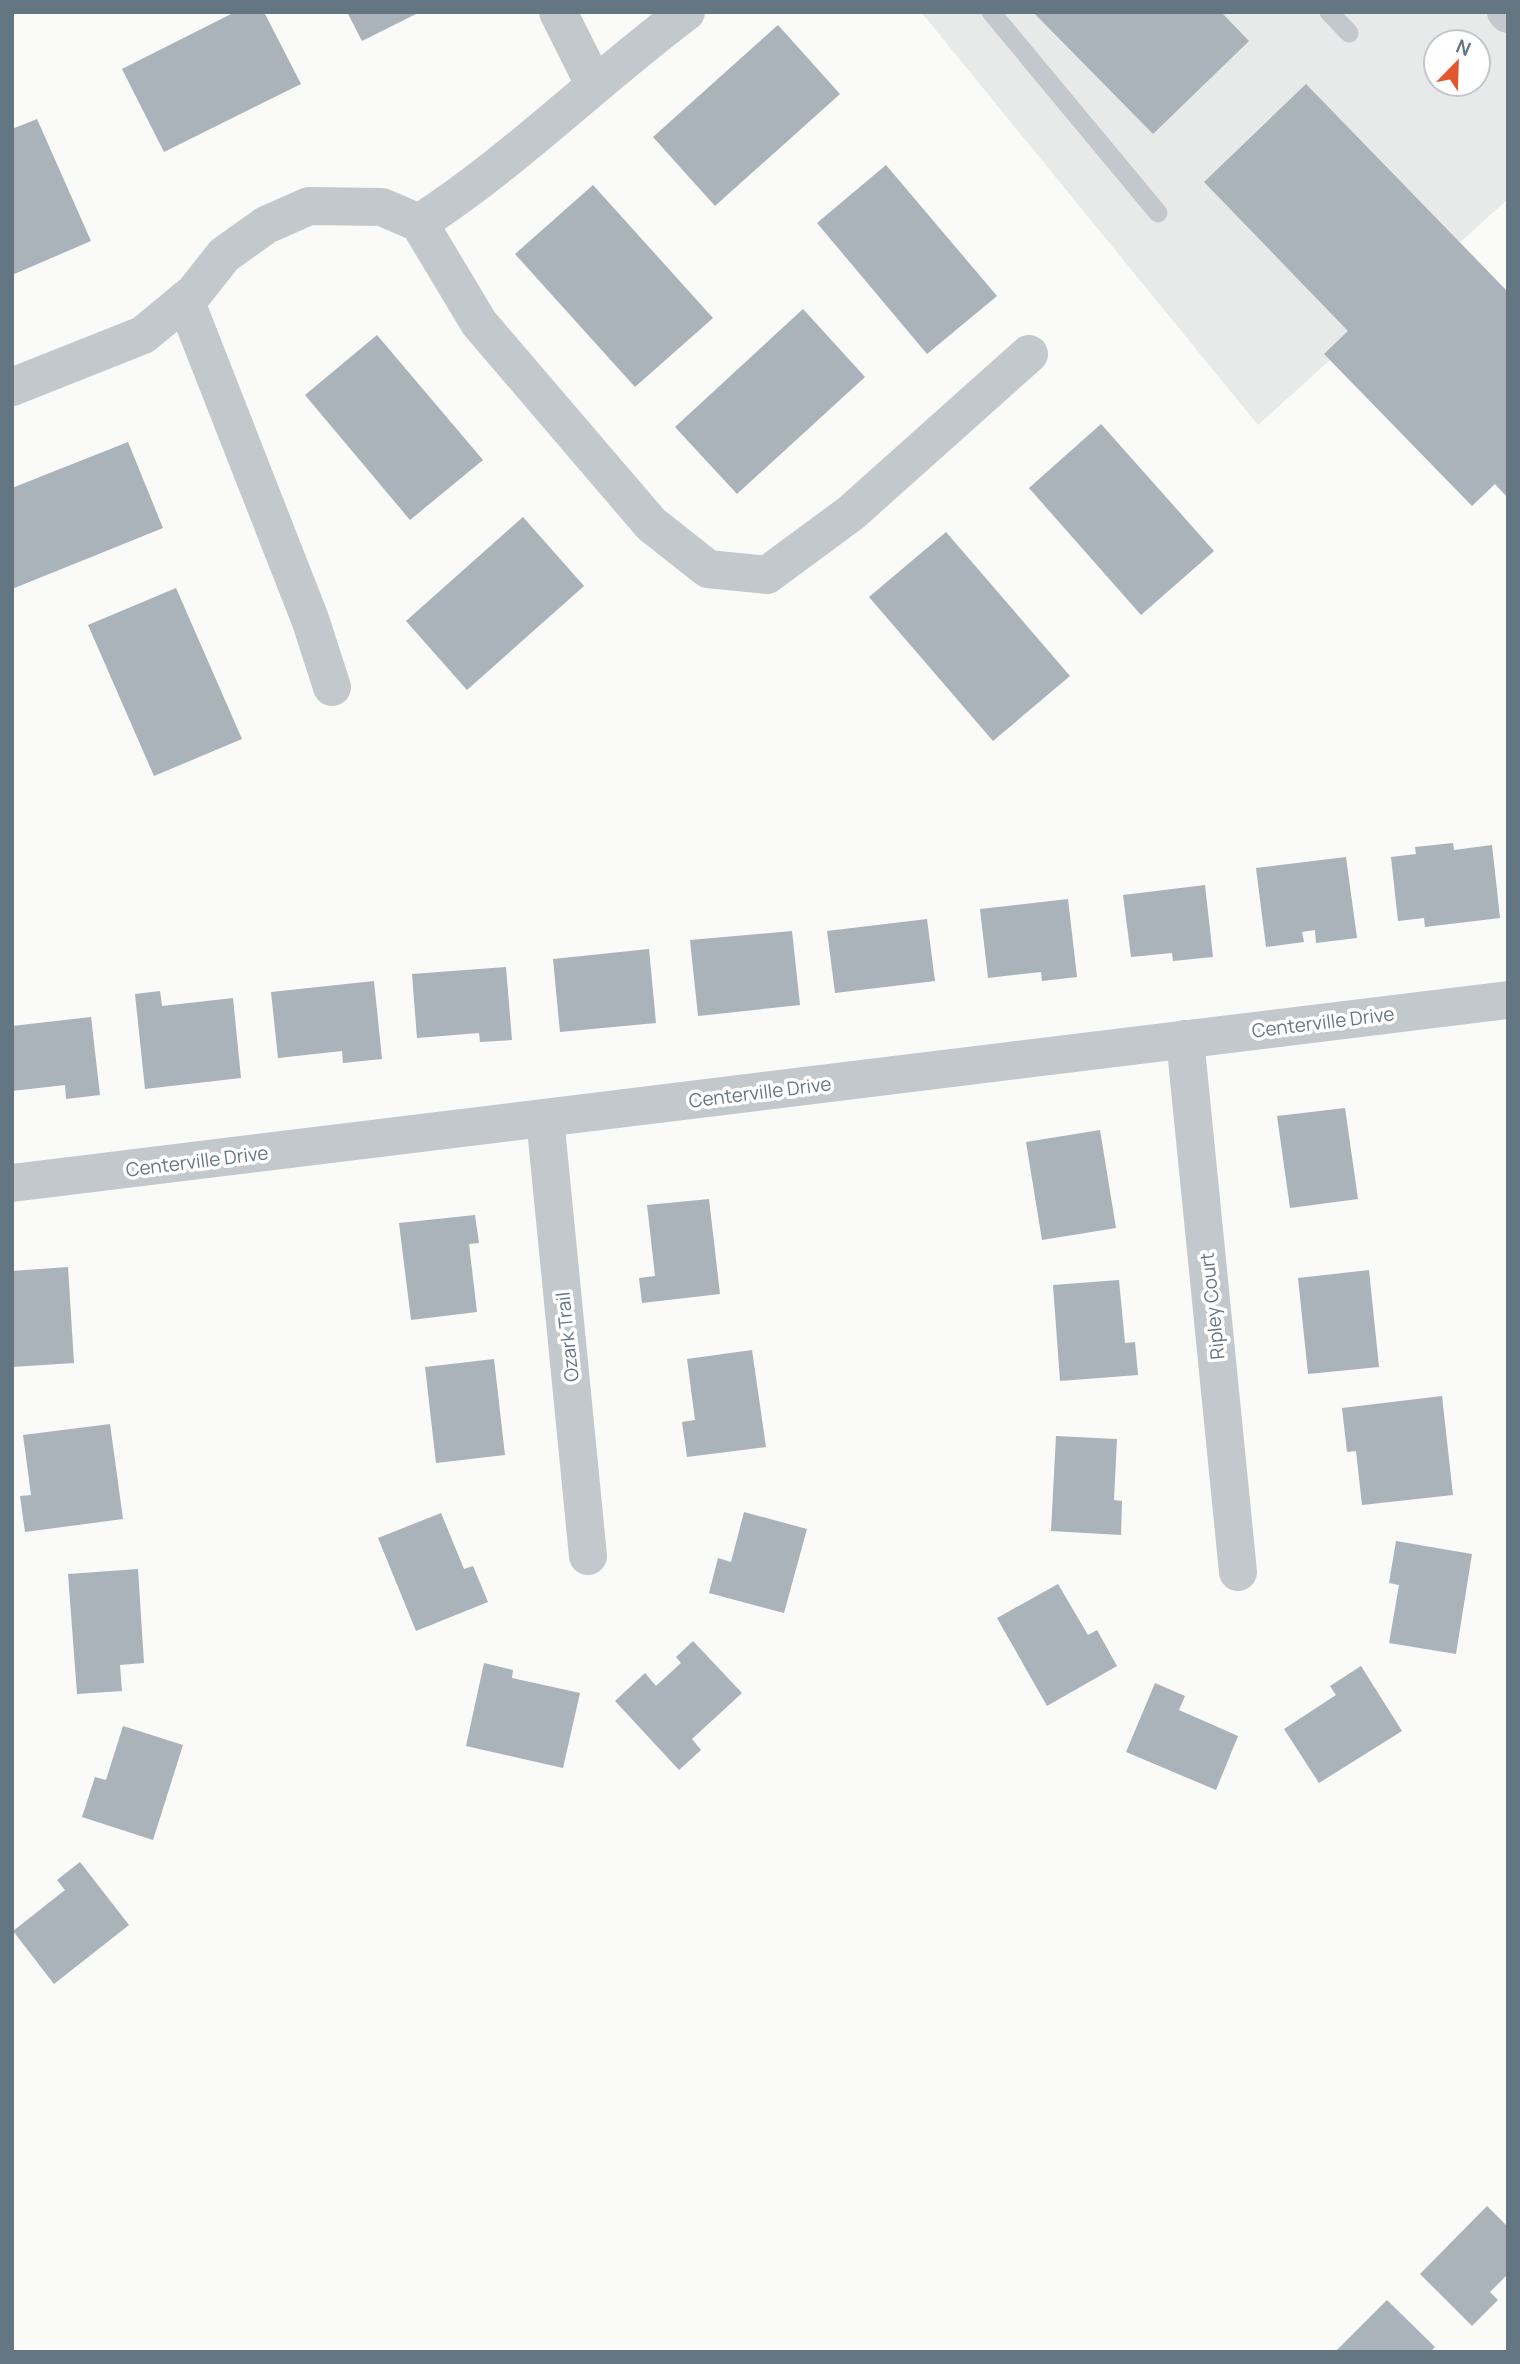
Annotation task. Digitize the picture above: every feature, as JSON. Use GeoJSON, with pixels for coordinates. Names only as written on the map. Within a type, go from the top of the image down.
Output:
{"type":"FeatureCollection","features":[{"type":"Feature","properties":{"kind":"street"},"geometry":{"type":"LineString","coordinates":[[558,12],[594,84]]}},
{"type":"Feature","properties":{"kind":"street"},"geometry":{"type":"LineString","coordinates":[[419,223],[468,191],[594,84],[686,12]]}},
{"type":"Feature","properties":{"kind":"street"},"geometry":{"type":"LineString","coordinates":[[12,387],[143,335],[185,300],[224,255],[266,225],[309,206],[382,207],[419,223],[479,323],[651,524],[708,569],[767,575],[851,513],[1029,355]]}},
{"type":"Feature","properties":{"kind":"street"},"geometry":{"type":"LineString","coordinates":[[185,300],[310,619],[332,687]]}},
{"type":"Feature","properties":{"kind":"street","name":"Centerville Drive"},"geometry":{"type":"LineString","coordinates":[[12,1183],[1508,1000]]}},
{"type":"Feature","properties":{"kind":"street","name":"Ripley Court"},"geometry":{"type":"LineString","coordinates":[[1185,1039],[1238,1572]]}},
{"type":"Feature","properties":{"kind":"street","name":"Ozark Trail"},"geometry":{"type":"LineString","coordinates":[[545,1118],[588,1556]]}},
{"type":"Feature","properties":{"kind":"lane"},"geometry":{"type":"LineString","coordinates":[[991,12],[1158,213]]}},
{"type":"Feature","properties":{"kind":"lane"},"geometry":{"type":"LineString","coordinates":[[1329,12],[1349,33]]}},
{"type":"Feature","properties":{"kind":"shaded area"},"geometry":{"type":"Polygon","coordinates":[[[921,12],[1508,12],[1508,199],[1258,425],[921,12]]]}},
{"type":"Feature","properties":{"kind":"building"},"geometry":{"type":"Polygon","coordinates":[[[235,12],[264,12],[301,84],[164,152],[122,69],[235,12]]]}},
{"type":"Feature","properties":{"kind":"building"},"geometry":{"type":"Polygon","coordinates":[[[347,12],[420,12],[362,41],[347,12]]]}},
{"type":"Feature","properties":{"kind":"building"},"geometry":{"type":"Polygon","coordinates":[[[1033,12],[1221,12],[1249,41],[1153,134],[1033,12]]]}},
{"type":"Feature","properties":{"kind":"building"},"geometry":{"type":"Polygon","coordinates":[[[778,25],[840,94],[715,206],[653,137],[778,25]]]}},
{"type":"Feature","properties":{"kind":"building"},"geometry":{"type":"Polygon","coordinates":[[[1306,84],[1508,292],[1508,498],[1495,484],[1472,506],[1324,354],[1348,331],[1204,182],[1306,84]]]}},
{"type":"Feature","properties":{"kind":"building"},"geometry":{"type":"Polygon","coordinates":[[[37,119],[91,241],[12,275],[12,129],[37,119]]]}},
{"type":"Feature","properties":{"kind":"building"},"geometry":{"type":"Polygon","coordinates":[[[886,165],[997,296],[927,354],[817,223],[886,165]]]}},
{"type":"Feature","properties":{"kind":"building"},"geometry":{"type":"Polygon","coordinates":[[[593,185],[713,318],[635,387],[515,254],[593,185]]]}},
{"type":"Feature","properties":{"kind":"building"},"geometry":{"type":"Polygon","coordinates":[[[803,309],[865,377],[737,494],[675,427],[803,309]]]}},
{"type":"Feature","properties":{"kind":"building"},"geometry":{"type":"Polygon","coordinates":[[[377,335],[483,460],[410,520],[305,395],[377,335]]]}},
{"type":"Feature","properties":{"kind":"building"},"geometry":{"type":"Polygon","coordinates":[[[1101,424],[1214,551],[1141,615],[1029,488],[1101,424]]]}},
{"type":"Feature","properties":{"kind":"building"},"geometry":{"type":"Polygon","coordinates":[[[128,442],[163,528],[12,589],[12,488],[128,442]]]}},
{"type":"Feature","properties":{"kind":"building"},"geometry":{"type":"Polygon","coordinates":[[[523,517],[584,586],[467,690],[406,621],[523,517]]]}},
{"type":"Feature","properties":{"kind":"building"},"geometry":{"type":"Polygon","coordinates":[[[946,532],[1070,676],[993,741],[869,597],[946,532]]]}},
{"type":"Feature","properties":{"kind":"building"},"geometry":{"type":"Polygon","coordinates":[[[176,588],[242,739],[154,776],[88,625],[176,588]]]}},
{"type":"Feature","properties":{"kind":"building"},"geometry":{"type":"Polygon","coordinates":[[[1453,843],[1454,850],[1492,845],[1500,918],[1425,927],[1424,918],[1398,921],[1391,857],[1416,854],[1415,847],[1453,843]]]}},
{"type":"Feature","properties":{"kind":"building"},"geometry":{"type":"Polygon","coordinates":[[[1346,857],[1357,938],[1316,943],[1315,930],[1302,932],[1304,942],[1266,947],[1256,868],[1346,857]]]}},
{"type":"Feature","properties":{"kind":"building"},"geometry":{"type":"Polygon","coordinates":[[[1205,885],[1213,957],[1173,961],[1172,953],[1131,957],[1123,895],[1205,885]]]}},
{"type":"Feature","properties":{"kind":"building"},"geometry":{"type":"Polygon","coordinates":[[[1068,899],[1077,977],[1042,981],[1041,972],[988,978],[980,909],[1068,899]]]}},
{"type":"Feature","properties":{"kind":"building"},"geometry":{"type":"Polygon","coordinates":[[[927,919],[935,981],[835,993],[827,931],[927,919]]]}},
{"type":"Feature","properties":{"kind":"building"},"geometry":{"type":"Polygon","coordinates":[[[792,931],[800,1005],[698,1016],[690,940],[792,931]]]}},
{"type":"Feature","properties":{"kind":"building"},"geometry":{"type":"Polygon","coordinates":[[[649,949],[656,1023],[560,1032],[553,959],[649,949]]]}},
{"type":"Feature","properties":{"kind":"building"},"geometry":{"type":"Polygon","coordinates":[[[506,967],[512,1040],[480,1042],[479,1033],[417,1038],[412,974],[506,967]]]}},
{"type":"Feature","properties":{"kind":"building"},"geometry":{"type":"Polygon","coordinates":[[[374,981],[382,1059],[343,1063],[342,1051],[278,1058],[271,992],[374,981]]]}},
{"type":"Feature","properties":{"kind":"building"},"geometry":{"type":"Polygon","coordinates":[[[160,991],[162,1006],[233,998],[241,1078],[145,1089],[135,994],[160,991]]]}},
{"type":"Feature","properties":{"kind":"building"},"geometry":{"type":"Polygon","coordinates":[[[91,1017],[100,1095],[66,1099],[65,1085],[12,1091],[12,1026],[91,1017]]]}},
{"type":"Feature","properties":{"kind":"building"},"geometry":{"type":"Polygon","coordinates":[[[1345,1108],[1358,1199],[1290,1208],[1277,1116],[1345,1108]]]}},
{"type":"Feature","properties":{"kind":"building"},"geometry":{"type":"Polygon","coordinates":[[[1100,1130],[1116,1228],[1042,1240],[1026,1142],[1100,1130]]]}},
{"type":"Feature","properties":{"kind":"building"},"geometry":{"type":"Polygon","coordinates":[[[709,1199],[720,1294],[642,1303],[639,1278],[655,1276],[647,1205],[709,1199]]]}},
{"type":"Feature","properties":{"kind":"building"},"geometry":{"type":"Polygon","coordinates":[[[475,1215],[479,1243],[469,1244],[477,1312],[411,1320],[399,1223],[475,1215]]]}},
{"type":"Feature","properties":{"kind":"building"},"geometry":{"type":"Polygon","coordinates":[[[68,1267],[74,1363],[12,1367],[12,1271],[68,1267]]]}},
{"type":"Feature","properties":{"kind":"building"},"geometry":{"type":"Polygon","coordinates":[[[1369,1270],[1379,1367],[1308,1374],[1298,1278],[1369,1270]]]}},
{"type":"Feature","properties":{"kind":"building"},"geometry":{"type":"Polygon","coordinates":[[[1119,1280],[1125,1343],[1135,1342],[1138,1375],[1060,1381],[1053,1285],[1119,1280]]]}},
{"type":"Feature","properties":{"kind":"building"},"geometry":{"type":"Polygon","coordinates":[[[752,1350],[766,1447],[687,1457],[682,1422],[695,1420],[687,1359],[752,1350]]]}},
{"type":"Feature","properties":{"kind":"building"},"geometry":{"type":"Polygon","coordinates":[[[494,1359],[505,1455],[436,1463],[425,1367],[494,1359]]]}},
{"type":"Feature","properties":{"kind":"building"},"geometry":{"type":"Polygon","coordinates":[[[1442,1396],[1453,1495],[1362,1505],[1356,1451],[1347,1452],[1342,1408],[1442,1396]]]}},
{"type":"Feature","properties":{"kind":"building"},"geometry":{"type":"Polygon","coordinates":[[[110,1424],[123,1519],[25,1532],[20,1496],[31,1495],[23,1435],[110,1424]]]}},
{"type":"Feature","properties":{"kind":"building"},"geometry":{"type":"Polygon","coordinates":[[[1056,1436],[1117,1439],[1114,1500],[1122,1501],[1121,1535],[1051,1531],[1056,1436]]]}},
{"type":"Feature","properties":{"kind":"building"},"geometry":{"type":"Polygon","coordinates":[[[744,1512],[807,1529],[784,1613],[709,1593],[718,1558],[731,1562],[744,1512]]]}},
{"type":"Feature","properties":{"kind":"building"},"geometry":{"type":"Polygon","coordinates":[[[441,1513],[464,1569],[473,1566],[488,1602],[416,1631],[378,1538],[441,1513]]]}},
{"type":"Feature","properties":{"kind":"building"},"geometry":{"type":"Polygon","coordinates":[[[1396,1541],[1472,1554],[1456,1654],[1389,1643],[1399,1585],[1389,1583],[1396,1541]]]}},
{"type":"Feature","properties":{"kind":"building"},"geometry":{"type":"Polygon","coordinates":[[[138,1569],[144,1663],[120,1665],[122,1691],[77,1694],[68,1574],[138,1569]]]}},
{"type":"Feature","properties":{"kind":"building"},"geometry":{"type":"Polygon","coordinates":[[[1058,1584],[1088,1635],[1097,1630],[1117,1666],[1047,1706],[997,1618],[1058,1584]]]}},
{"type":"Feature","properties":{"kind":"building"},"geometry":{"type":"Polygon","coordinates":[[[693,1641],[742,1693],[692,1739],[701,1750],[679,1770],[615,1701],[645,1673],[656,1686],[681,1663],[676,1657],[693,1641]]]}},
{"type":"Feature","properties":{"kind":"building"},"geometry":{"type":"Polygon","coordinates":[[[484,1663],[513,1670],[512,1678],[580,1693],[563,1768],[466,1746],[484,1663]]]}},
{"type":"Feature","properties":{"kind":"building"},"geometry":{"type":"Polygon","coordinates":[[[1361,1666],[1402,1731],[1319,1783],[1284,1729],[1336,1695],[1330,1686],[1361,1666]]]}},
{"type":"Feature","properties":{"kind":"building"},"geometry":{"type":"Polygon","coordinates":[[[1155,1683],[1185,1696],[1179,1710],[1238,1736],[1216,1790],[1126,1752],[1155,1683]]]}},
{"type":"Feature","properties":{"kind":"building"},"geometry":{"type":"Polygon","coordinates":[[[123,1726],[183,1745],[153,1840],[82,1817],[95,1777],[106,1780],[123,1726]]]}},
{"type":"Feature","properties":{"kind":"building"},"geometry":{"type":"Polygon","coordinates":[[[80,1862],[129,1925],[54,1984],[13,1931],[65,1890],[57,1880],[80,1862]]]}},
{"type":"Feature","properties":{"kind":"building"},"geometry":{"type":"Polygon","coordinates":[[[1487,2206],[1508,2227],[1508,2274],[1490,2292],[1498,2300],[1472,2326],[1420,2274],[1487,2206]]]}},
{"type":"Feature","properties":{"kind":"building"},"geometry":{"type":"Polygon","coordinates":[[[1387,2300],[1435,2347],[1430,2352],[1335,2352],[1387,2300]]]}}]}
